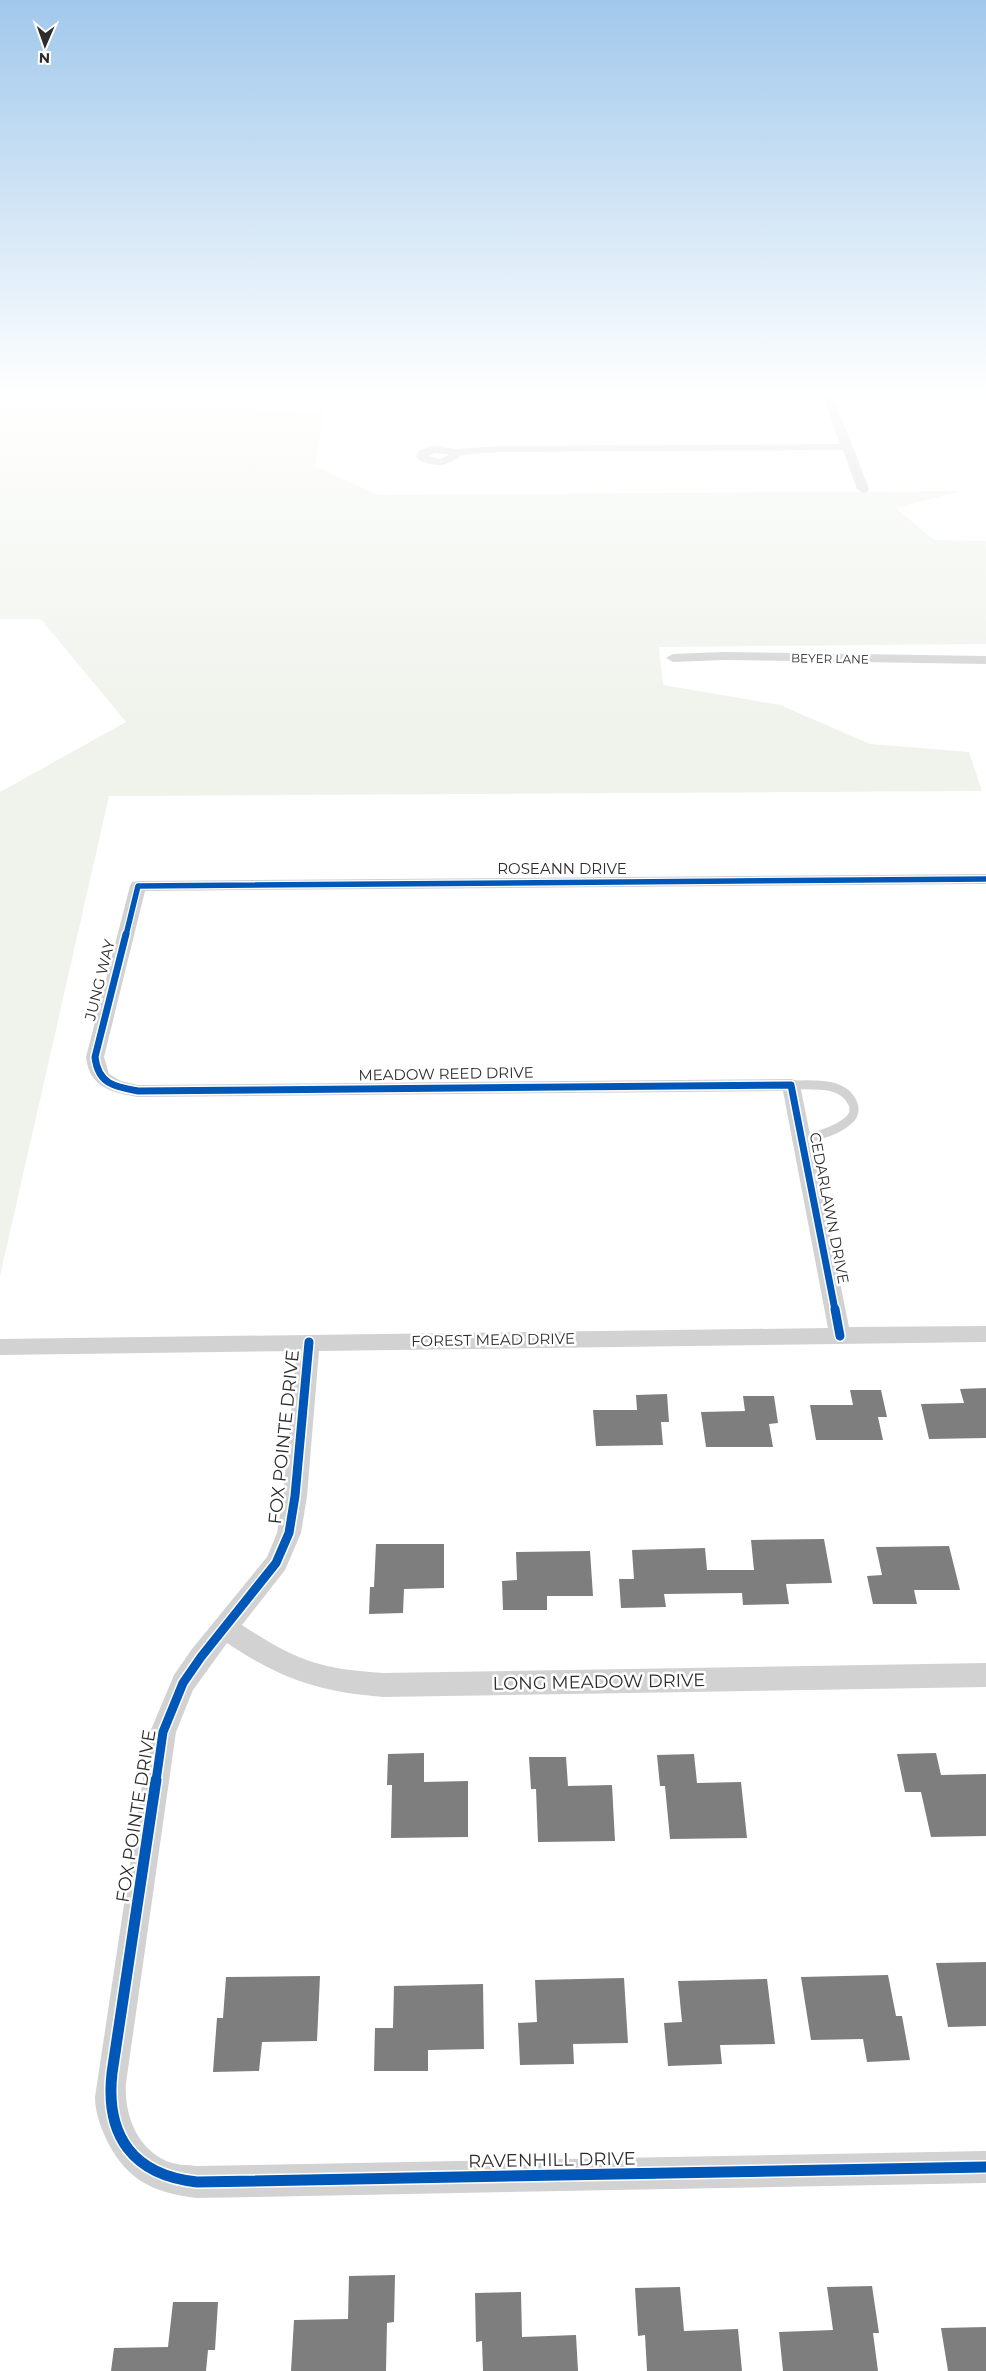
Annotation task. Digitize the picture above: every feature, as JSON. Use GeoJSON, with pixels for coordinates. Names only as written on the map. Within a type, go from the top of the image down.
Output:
{"type":"FeatureCollection","features":[{"type":"Feature","properties":{"kind":"street","name":"BEYER LANE"},"geometry":{"type":"LineString","coordinates":[[673,658],[723,656],[986,660]]}},
{"type":"Feature","properties":{"kind":"street","name":"ROSEANN DRIVE"},"geometry":{"type":"LineString","coordinates":[[138,886],[986,879]]}},
{"type":"Feature","properties":{"kind":"street","name":"JUNG WAY"},"geometry":{"type":"LineString","coordinates":[[103,1080],[95,1068],[95,1057],[138,886]]}},
{"type":"Feature","properties":{"kind":"street","name":"MEADOW REED DRIVE"},"geometry":{"type":"LineString","coordinates":[[103,1080],[118,1088],[138,1091],[791,1085]]}},
{"type":"Feature","properties":{"kind":"street","name":"CEDARLAWN DRIVE"},"geometry":{"type":"LineString","coordinates":[[791,1085],[840,1336]]}},
{"type":"Feature","properties":{"kind":"street","name":"FOREST MEAD DRIVE"},"geometry":{"type":"LineString","coordinates":[[0,1347],[986,1334]]}},
{"type":"Feature","properties":{"kind":"street","name":"FOX POINTE DRIVE"},"geometry":{"type":"LineString","coordinates":[[129,2149],[116,2126],[110,2100],[112,2073],[163,1732],[184,1683],[276,1563],[288,1533],[296,1496],[309,1342]]}},
{"type":"Feature","properties":{"kind":"street","name":"LONG MEADOW DRIVE"},"geometry":{"type":"LineString","coordinates":[[225,1628],[281,1663],[320,1678],[353,1684],[393,1685],[986,1675]]}},
{"type":"Feature","properties":{"kind":"street","name":"RAVENHILL DRIVE"},"geometry":{"type":"LineString","coordinates":[[129,2149],[145,2167],[169,2178],[197,2182],[986,2167]]}},
{"type":"Feature","properties":{"kind":"lane"},"geometry":{"type":"LineString","coordinates":[[791,1085],[815,1084],[844,1091],[852,1099],[855,1109],[851,1118],[802,1141]]}},
{"type":"Feature","properties":{"kind":"shaded area"},"geometry":{"type":"Polygon","coordinates":[[[0,507],[901,507],[896,508],[934,540],[986,541],[986,644],[659,647],[663,685],[780,705],[870,744],[969,752],[982,791],[109,796],[0,1276],[0,792],[126,722],[41,619],[0,619],[0,507]]]}},
{"type":"Feature","properties":{"kind":"building"},"geometry":{"type":"Polygon","coordinates":[[[986,1388],[986,1438],[929,1439],[921,1404],[964,1403],[960,1389],[986,1388]]]}},
{"type":"Feature","properties":{"kind":"building"},"geometry":{"type":"Polygon","coordinates":[[[850,1390],[881,1390],[887,1417],[878,1417],[883,1440],[816,1440],[810,1405],[853,1405],[850,1390]]]}},
{"type":"Feature","properties":{"kind":"building"},"geometry":{"type":"Polygon","coordinates":[[[667,1394],[669,1422],[661,1422],[663,1445],[596,1446],[593,1410],[637,1410],[636,1395],[667,1394]]]}},
{"type":"Feature","properties":{"kind":"building"},"geometry":{"type":"Polygon","coordinates":[[[743,1396],[774,1396],[778,1423],[769,1424],[773,1447],[706,1447],[701,1412],[745,1411],[743,1396]]]}},
{"type":"Feature","properties":{"kind":"building"},"geometry":{"type":"Polygon","coordinates":[[[824,1539],[832,1583],[786,1584],[789,1604],[743,1605],[742,1593],[664,1594],[666,1607],[621,1608],[619,1579],[634,1579],[632,1550],[705,1548],[707,1570],[754,1570],[751,1540],[824,1539]]]}},
{"type":"Feature","properties":{"kind":"building"},"geometry":{"type":"Polygon","coordinates":[[[376,1544],[444,1544],[444,1588],[404,1589],[403,1613],[369,1614],[370,1587],[374,1587],[376,1544]]]}},
{"type":"Feature","properties":{"kind":"building"},"geometry":{"type":"Polygon","coordinates":[[[949,1546],[960,1590],[914,1590],[917,1604],[873,1604],[867,1576],[882,1575],[876,1547],[949,1546]]]}},
{"type":"Feature","properties":{"kind":"building"},"geometry":{"type":"Polygon","coordinates":[[[590,1551],[593,1596],[547,1596],[547,1610],[503,1610],[502,1581],[517,1580],[516,1552],[590,1551]]]}},
{"type":"Feature","properties":{"kind":"building"},"geometry":{"type":"Polygon","coordinates":[[[424,1753],[424,1782],[468,1781],[468,1837],[391,1838],[392,1785],[387,1785],[388,1754],[424,1753]]]}},
{"type":"Feature","properties":{"kind":"building"},"geometry":{"type":"Polygon","coordinates":[[[936,1753],[941,1775],[986,1774],[986,1836],[931,1837],[921,1792],[905,1792],[897,1754],[936,1753]]]}},
{"type":"Feature","properties":{"kind":"building"},"geometry":{"type":"Polygon","coordinates":[[[694,1754],[697,1783],[741,1782],[747,1838],[670,1839],[665,1786],[660,1786],[657,1755],[694,1754]]]}},
{"type":"Feature","properties":{"kind":"building"},"geometry":{"type":"Polygon","coordinates":[[[529,1757],[566,1757],[568,1786],[612,1785],[615,1841],[538,1842],[536,1789],[531,1789],[529,1757]]]}},
{"type":"Feature","properties":{"kind":"building"},"geometry":{"type":"Polygon","coordinates":[[[986,1962],[986,2026],[948,2027],[936,1963],[986,1962]]]}},
{"type":"Feature","properties":{"kind":"building"},"geometry":{"type":"Polygon","coordinates":[[[888,1975],[896,2016],[902,2016],[910,2060],[867,2062],[863,2039],[811,2040],[801,1977],[888,1975]]]}},
{"type":"Feature","properties":{"kind":"building"},"geometry":{"type":"Polygon","coordinates":[[[320,1976],[317,2041],[262,2042],[259,2071],[213,2072],[217,2018],[223,2018],[226,1977],[320,1976]]]}},
{"type":"Feature","properties":{"kind":"building"},"geometry":{"type":"Polygon","coordinates":[[[624,1978],[628,2043],[573,2044],[574,2064],[520,2065],[518,2023],[537,2022],[535,1980],[624,1978]]]}},
{"type":"Feature","properties":{"kind":"building"},"geometry":{"type":"Polygon","coordinates":[[[767,1979],[775,2044],[720,2045],[722,2064],[668,2066],[664,2023],[682,2022],[678,1981],[767,1979]]]}},
{"type":"Feature","properties":{"kind":"building"},"geometry":{"type":"Polygon","coordinates":[[[483,1984],[484,2049],[428,2050],[428,2071],[374,2071],[375,2028],[393,2028],[394,1986],[483,1984]]]}},
{"type":"Feature","properties":{"kind":"building"},"geometry":{"type":"Polygon","coordinates":[[[395,2275],[394,2322],[387,2323],[386,2371],[291,2371],[294,2320],[348,2319],[349,2276],[395,2275]]]}},
{"type":"Feature","properties":{"kind":"building"},"geometry":{"type":"Polygon","coordinates":[[[872,2286],[879,2333],[873,2333],[878,2371],[783,2371],[779,2332],[833,2330],[827,2287],[872,2286]]]}},
{"type":"Feature","properties":{"kind":"building"},"geometry":{"type":"Polygon","coordinates":[[[680,2287],[684,2331],[738,2329],[742,2371],[647,2371],[645,2335],[638,2336],[635,2288],[680,2287]]]}},
{"type":"Feature","properties":{"kind":"building"},"geometry":{"type":"Polygon","coordinates":[[[521,2292],[522,2337],[576,2335],[578,2371],[483,2371],[482,2341],[476,2342],[475,2293],[521,2292]]]}},
{"type":"Feature","properties":{"kind":"building"},"geometry":{"type":"Polygon","coordinates":[[[173,2302],[218,2302],[215,2350],[208,2350],[206,2371],[111,2371],[114,2348],[168,2347],[173,2302]]]}},
{"type":"Feature","properties":{"kind":"building"},"geometry":{"type":"Polygon","coordinates":[[[986,2327],[986,2371],[948,2371],[941,2328],[986,2327]]]}},
{"type":"Feature","properties":{"kind":"cycle path"},"geometry":{"type":"LineString","coordinates":[[840,1336],[791,1085],[138,1091],[115,1086],[103,1079],[96,1066],[95,1057],[138,886],[986,879]]}},
{"type":"Feature","properties":{"kind":"cycle path"},"geometry":{"type":"LineString","coordinates":[[309,1342],[295,1496],[289,1533],[276,1563],[201,1657],[183,1683],[163,1732],[112,2073],[110,2100],[112,2112],[121,2137],[137,2159],[158,2174],[170,2178],[197,2182],[986,2167]]}}]}
